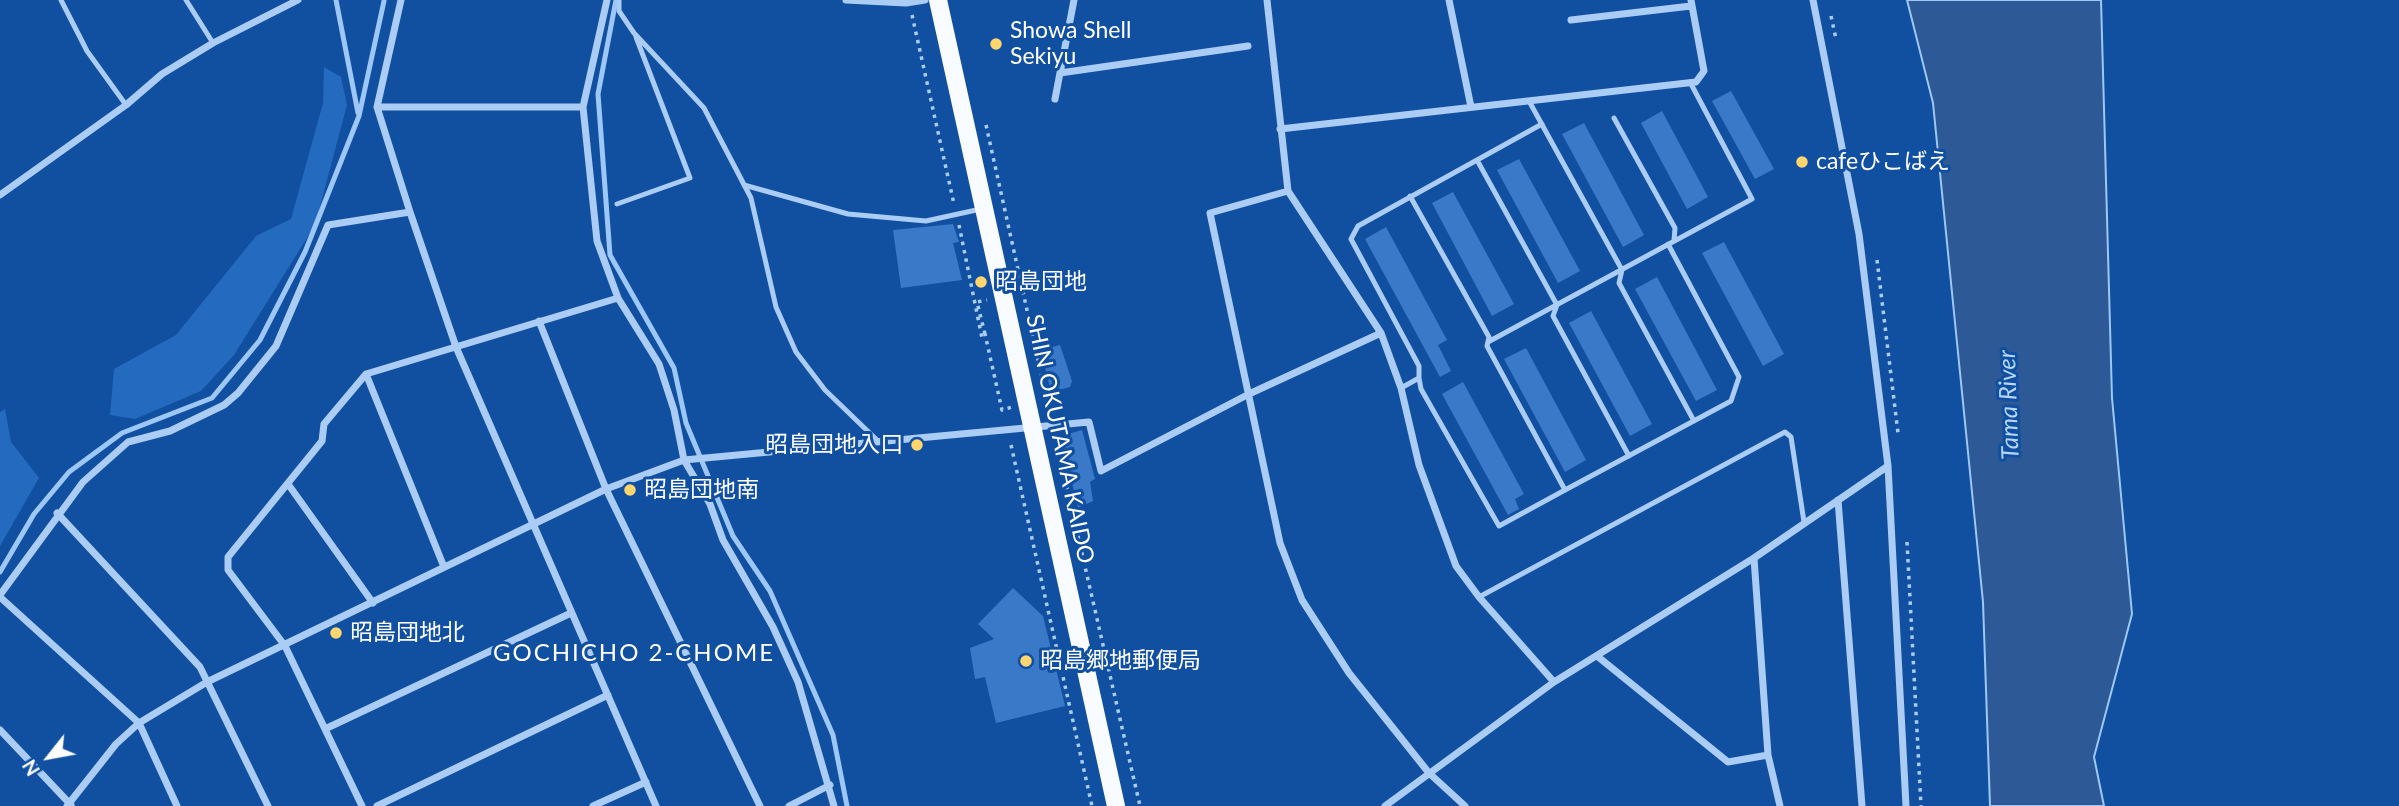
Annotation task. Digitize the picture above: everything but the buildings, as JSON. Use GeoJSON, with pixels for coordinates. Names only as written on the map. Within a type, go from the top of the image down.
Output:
{"type":"FeatureCollection","features":[{"type":"Feature","properties":{"kind":"main road","name":"SHIN OKUTAMA KAIDO"},"geometry":{"type":"LineString","coordinates":[[938,0],[1116,806]]}},
{"type":"Feature","properties":{"kind":"street"},"geometry":{"type":"LineString","coordinates":[[0,195],[126,105],[162,74],[213,43],[298,0]]}},
{"type":"Feature","properties":{"kind":"street"},"geometry":{"type":"LineString","coordinates":[[401,0],[377,107],[410,212],[456,347],[656,806]]}},
{"type":"Feature","properties":{"kind":"street"},"geometry":{"type":"LineString","coordinates":[[607,0],[583,107],[597,242],[618,298],[659,364],[688,459],[710,504],[723,540],[773,627],[788,660],[830,785],[834,806]]}},
{"type":"Feature","properties":{"kind":"street"},"geometry":{"type":"LineString","coordinates":[[846,0],[906,4],[925,0]]}},
{"type":"Feature","properties":{"kind":"street"},"geometry":{"type":"LineString","coordinates":[[1055,99],[1074,0]]}},
{"type":"Feature","properties":{"kind":"street"},"geometry":{"type":"LineString","coordinates":[[1268,0],[1272,17],[1280,129],[1289,191],[1381,333],[1401,388],[1419,466],[1456,566],[1479,597],[1554,682]]}},
{"type":"Feature","properties":{"kind":"street"},"geometry":{"type":"LineString","coordinates":[[1449,0],[1471,107]]}},
{"type":"Feature","properties":{"kind":"street"},"geometry":{"type":"LineString","coordinates":[[1813,0],[1859,234],[1888,466],[1906,806]]}},
{"type":"Feature","properties":{"kind":"street"},"geometry":{"type":"LineString","coordinates":[[1280,129],[1696,82],[1704,71],[1691,3],[1571,20]]}},
{"type":"Feature","properties":{"kind":"street"},"geometry":{"type":"LineString","coordinates":[[1060,73],[1248,46]]}},
{"type":"Feature","properties":{"kind":"street"},"geometry":{"type":"LineString","coordinates":[[377,107],[583,107]]}},
{"type":"Feature","properties":{"kind":"street"},"geometry":{"type":"LineString","coordinates":[[1289,191],[1210,213],[1280,543],[1303,600],[1349,673],[1429,773],[1465,806]]}},
{"type":"Feature","properties":{"kind":"street"},"geometry":{"type":"LineString","coordinates":[[177,806],[139,723],[0,596],[57,513],[83,482],[128,442],[170,431],[224,405],[238,393],[276,346],[328,225],[410,212]]}},
{"type":"Feature","properties":{"kind":"street"},"geometry":{"type":"LineString","coordinates":[[362,806],[285,646],[228,570],[228,557],[323,441],[324,424],[366,374],[618,298]]}},
{"type":"Feature","properties":{"kind":"street"},"geometry":{"type":"LineString","coordinates":[[540,321],[606,489],[760,806]]}},
{"type":"Feature","properties":{"kind":"street"},"geometry":{"type":"LineString","coordinates":[[0,730],[69,805],[116,744],[139,723],[207,682],[606,489],[688,459],[1033,430],[1089,422],[1101,471],[1249,394],[1381,333]]}},
{"type":"Feature","properties":{"kind":"street"},"geometry":{"type":"LineString","coordinates":[[366,374],[444,567]]}},
{"type":"Feature","properties":{"kind":"street"},"geometry":{"type":"LineString","coordinates":[[1385,806],[1554,682],[1754,558],[1888,466]]}},
{"type":"Feature","properties":{"kind":"street"},"geometry":{"type":"LineString","coordinates":[[288,484],[373,603]]}},
{"type":"Feature","properties":{"kind":"street"},"geometry":{"type":"LineString","coordinates":[[1838,500],[1861,806]]}},
{"type":"Feature","properties":{"kind":"street"},"geometry":{"type":"LineString","coordinates":[[57,513],[200,667],[268,806]]}},
{"type":"Feature","properties":{"kind":"street"},"geometry":{"type":"LineString","coordinates":[[1754,558],[1768,755],[1780,806]]}},
{"type":"Feature","properties":{"kind":"street"},"geometry":{"type":"LineString","coordinates":[[325,729],[571,613]]}},
{"type":"Feature","properties":{"kind":"street"},"geometry":{"type":"LineString","coordinates":[[1597,656],[1728,762],[1768,755]]}},
{"type":"Feature","properties":{"kind":"street"},"geometry":{"type":"LineString","coordinates":[[377,806],[608,695]]}},
{"type":"Feature","properties":{"kind":"street"},"geometry":{"type":"LineString","coordinates":[[593,806],[646,782]]}},
{"type":"Feature","properties":{"kind":"street"},"geometry":{"type":"LineString","coordinates":[[789,806],[830,785]]}},
{"type":"Feature","properties":{"kind":"lane"},"geometry":{"type":"LineString","coordinates":[[61,0],[88,51],[126,105]]}},
{"type":"Feature","properties":{"kind":"lane"},"geometry":{"type":"LineString","coordinates":[[186,0],[213,43]]}},
{"type":"Feature","properties":{"kind":"lane"},"geometry":{"type":"LineString","coordinates":[[619,0],[619,12],[634,33],[704,108],[744,184],[751,198],[776,307],[796,352],[825,390],[881,443]]}},
{"type":"Feature","properties":{"kind":"lane"},"geometry":{"type":"LineString","coordinates":[[617,204],[690,178],[634,33]]}},
{"type":"Feature","properties":{"kind":"lane"},"geometry":{"type":"LineString","coordinates":[[1488,342],[1752,199],[1690,82]]}},
{"type":"Feature","properties":{"kind":"lane"},"geometry":{"type":"LineString","coordinates":[[1529,101],[1622,270],[1619,283],[1694,421]]}},
{"type":"Feature","properties":{"kind":"lane"},"geometry":{"type":"LineString","coordinates":[[1614,118],[1675,228],[1675,241]]}},
{"type":"Feature","properties":{"kind":"lane"},"geometry":{"type":"LineString","coordinates":[[1542,124],[1358,226],[1351,239],[1419,366],[1421,389],[1499,526],[1731,401],[1739,377],[1668,244]]}},
{"type":"Feature","properties":{"kind":"lane"},"geometry":{"type":"LineString","coordinates":[[1477,160],[1557,305],[1553,316],[1629,456]]}},
{"type":"Feature","properties":{"kind":"lane"},"geometry":{"type":"LineString","coordinates":[[744,184],[848,214],[926,221],[984,208]]}},
{"type":"Feature","properties":{"kind":"lane"},"geometry":{"type":"LineString","coordinates":[[1410,196],[1489,337],[1487,346],[1565,490]]}},
{"type":"Feature","properties":{"kind":"lane"},"geometry":{"type":"LineString","coordinates":[[1401,388],[1419,378]]}},
{"type":"Feature","properties":{"kind":"lane"},"geometry":{"type":"LineString","coordinates":[[1479,597],[1785,432],[1791,437],[1804,523]]}},
{"type":"Feature","properties":{"kind":"path"},"geometry":{"type":"LineString","coordinates":[[912,15],[982,338],[985,334]]}},
{"type":"Feature","properties":{"kind":"path"},"geometry":{"type":"LineString","coordinates":[[983,112],[1140,806]]}},
{"type":"Feature","properties":{"kind":"path"},"geometry":{"type":"LineString","coordinates":[[977,302],[1002,410],[1048,399]]}},
{"type":"Feature","properties":{"kind":"path"},"geometry":{"type":"LineString","coordinates":[[1011,445],[1092,806]]}},
{"type":"Feature","properties":{"kind":"shaded area"},"geometry":{"type":"Polygon","coordinates":[[[324,67],[341,77],[347,105],[315,225],[234,355],[201,391],[135,419],[110,415],[114,369],[176,335],[256,236],[291,219],[323,103],[324,67]]]}},
{"type":"Feature","properties":{"kind":"shaded area"},"geometry":{"type":"Polygon","coordinates":[[[5,409],[11,442],[39,478],[0,546],[0,412],[5,409]]]}},
{"type":"Feature","properties":{"kind":"water","name":"Tama River"},"geometry":{"type":"Polygon","coordinates":[[[1907,0],[2101,0],[2112,398],[2132,614],[2094,757],[2104,806],[1990,806],[1983,602],[1933,103],[1907,0]]]}},
{"type":"Feature","properties":{"kind":"waterway"},"geometry":{"type":"LineString","coordinates":[[336,0],[358,113]]}},
{"type":"Feature","properties":{"kind":"waterway"},"geometry":{"type":"LineString","coordinates":[[616,0],[598,94],[610,255],[674,368],[686,423],[733,536],[770,591],[833,735],[847,806]]}},
{"type":"Feature","properties":{"kind":"waterway"},"geometry":{"type":"LineString","coordinates":[[0,572],[34,514],[69,472],[122,433],[212,398],[260,340],[305,252],[359,116],[384,1]]}},
{"type":"Feature","properties":{"kind":"place","name":"Showa Shell Sekiyu"},"geometry":{"type":"Point","coordinates":[996,44]}},
{"type":"Feature","properties":{"kind":"place","name":"cafeひこばえ"},"geometry":{"type":"Point","coordinates":[1802,162]}},
{"type":"Feature","properties":{"kind":"place","name":"昭島団地"},"geometry":{"type":"Point","coordinates":[981,282]}},
{"type":"Feature","properties":{"kind":"place","name":"昭島団地入口"},"geometry":{"type":"Point","coordinates":[917,445]}},
{"type":"Feature","properties":{"kind":"place","name":"昭島団地南"},"geometry":{"type":"Point","coordinates":[630,490]}},
{"type":"Feature","properties":{"kind":"place","name":"昭島団地北"},"geometry":{"type":"Point","coordinates":[336,633]}},
{"type":"Feature","properties":{"kind":"place","name":"昭島郷地郵便局"},"geometry":{"type":"Point","coordinates":[1026,661]}},
{"type":"Feature","properties":{"kind":"district","name":"GOCHICHO 2-CHOME"},"geometry":{"type":"Point","coordinates":[634,653]}}]}
